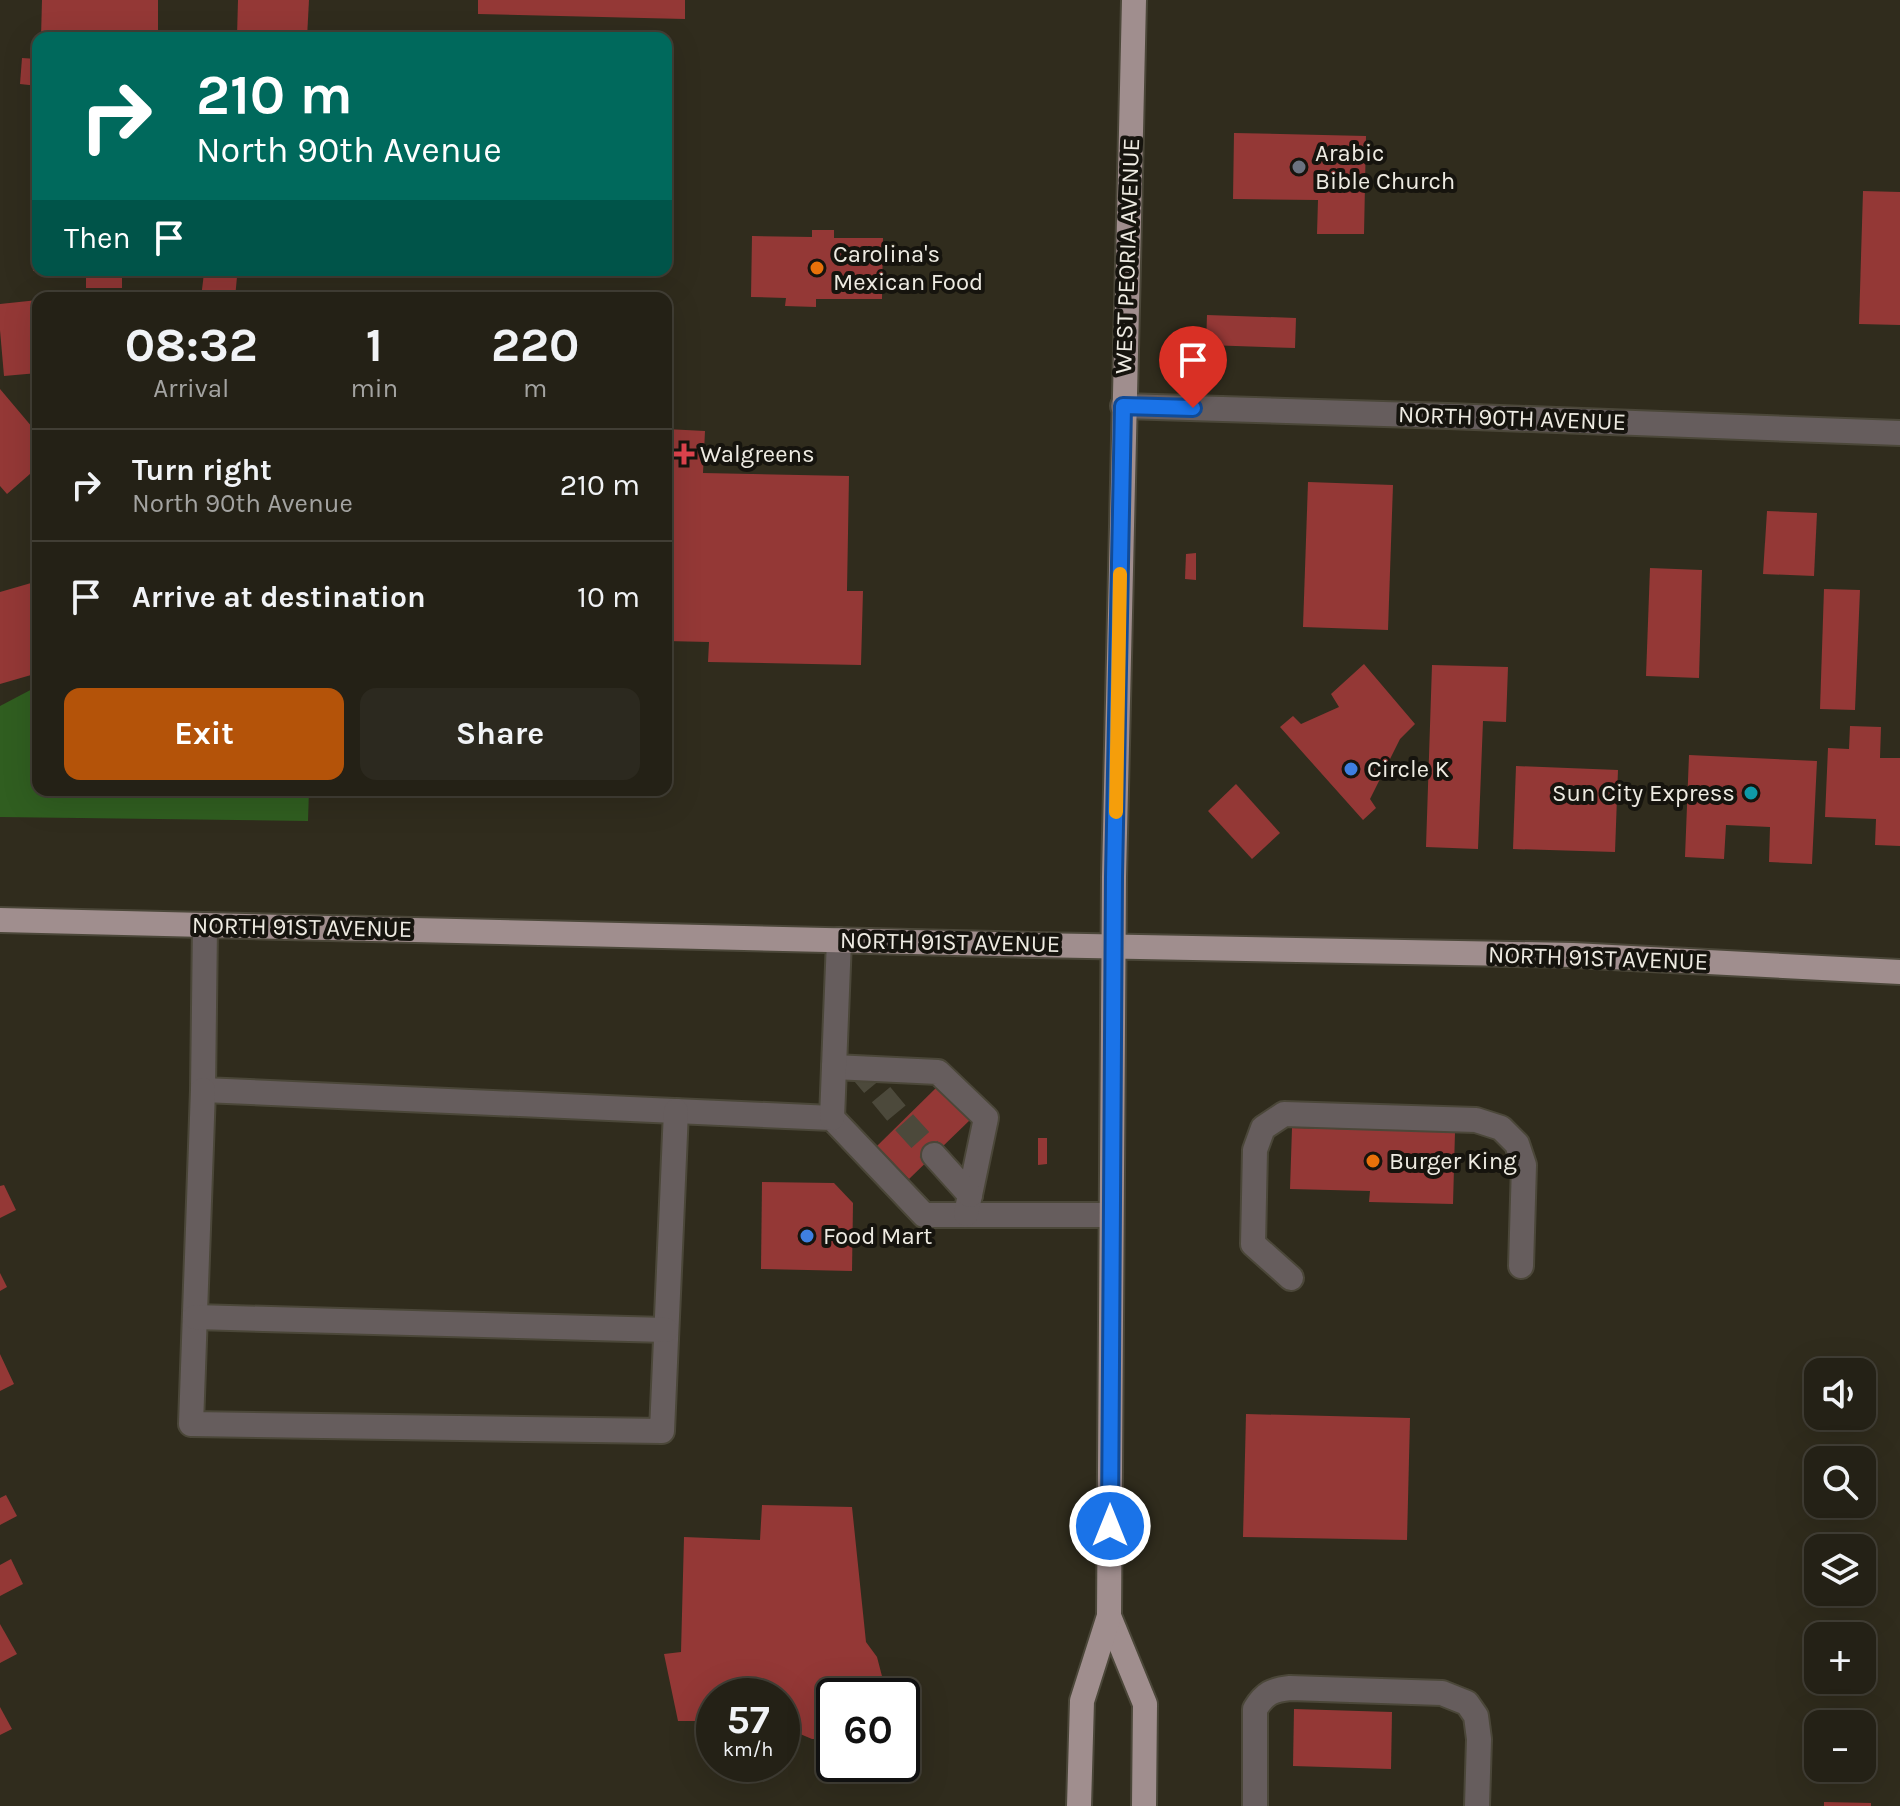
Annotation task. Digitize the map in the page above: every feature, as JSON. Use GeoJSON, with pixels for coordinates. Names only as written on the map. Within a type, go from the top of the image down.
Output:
{"type":"FeatureCollection","features":[{"type":"Feature","properties":{"kind":"main road","name":"WEST PEORIA AVENUE"},"geometry":{"type":"LineString","coordinates":[[1079,1806],[1082,1701],[1109,1616],[1114,946],[1123,406],[1134,0]]}},
{"type":"Feature","properties":{"kind":"main road","name":"NORTH 91ST AVENUE"},"geometry":{"type":"LineString","coordinates":[[0,920],[1573,955],[1900,972]]}},
{"type":"Feature","properties":{"kind":"main road","name":"WEST PEORIA AVENUE"},"geometry":{"type":"LineString","coordinates":[[1109,1616],[1145,1704],[1144,1806]]}},
{"type":"Feature","properties":{"kind":"street","name":"NORTH 90TH AVENUE"},"geometry":{"type":"LineString","coordinates":[[1123,406],[1900,433]]}},
{"type":"Feature","properties":{"kind":"street"},"geometry":{"type":"LineString","coordinates":[[205,925],[203,1090],[191,1424],[662,1431],[676,1111]]}},
{"type":"Feature","properties":{"kind":"street"},"geometry":{"type":"LineString","coordinates":[[832,1118],[839,940]]}},
{"type":"Feature","properties":{"kind":"street"},"geometry":{"type":"LineString","coordinates":[[834,1067],[938,1072],[986,1118],[968,1204]]}},
{"type":"Feature","properties":{"kind":"street"},"geometry":{"type":"LineString","coordinates":[[203,1090],[832,1118],[924,1215],[968,1204],[1111,1215]]}},
{"type":"Feature","properties":{"kind":"street"},"geometry":{"type":"LineString","coordinates":[[1291,1278],[1253,1244],[1255,1150],[1263,1128],[1284,1114],[1476,1120],[1501,1128],[1517,1144],[1524,1165],[1521,1266]]}},
{"type":"Feature","properties":{"kind":"street"},"geometry":{"type":"LineString","coordinates":[[934,1155],[968,1204]]}},
{"type":"Feature","properties":{"kind":"street"},"geometry":{"type":"LineString","coordinates":[[195,1317],[666,1330]]}},
{"type":"Feature","properties":{"kind":"street"},"geometry":{"type":"LineString","coordinates":[[1255,1806],[1255,1709],[1262,1698],[1275,1690],[1290,1688],[1442,1693],[1467,1703],[1476,1716],[1478,1727],[1477,1806]]}},
{"type":"Feature","properties":{"kind":"green space"},"geometry":{"type":"Polygon","coordinates":[[[32,689],[32,796],[309,796],[308,821],[0,817],[0,706],[32,689]]]}},
{"type":"Feature","properties":{"kind":"building"},"geometry":{"type":"Polygon","coordinates":[[[42,0],[158,0],[158,32],[41,32],[42,0]]]}},
{"type":"Feature","properties":{"kind":"building"},"geometry":{"type":"Polygon","coordinates":[[[238,0],[309,0],[307,32],[237,32],[238,0]]]}},
{"type":"Feature","properties":{"kind":"building"},"geometry":{"type":"Polygon","coordinates":[[[478,0],[685,0],[685,19],[478,14],[478,0]]]}},
{"type":"Feature","properties":{"kind":"building"},"geometry":{"type":"Polygon","coordinates":[[[22,58],[32,59],[32,85],[20,84],[22,58]]]}},
{"type":"Feature","properties":{"kind":"building","name":"Arabic Bible Church"},"geometry":{"type":"Polygon","coordinates":[[[1234,133],[1366,136],[1364,234],[1317,234],[1318,200],[1233,199],[1234,133]]]}},
{"type":"Feature","properties":{"kind":"building"},"geometry":{"type":"Polygon","coordinates":[[[1863,191],[1900,192],[1900,325],[1859,324],[1863,191]]]}},
{"type":"Feature","properties":{"kind":"building","name":"Carolina's Mexican Food"},"geometry":{"type":"Polygon","coordinates":[[[812,230],[834,230],[834,238],[883,238],[882,299],[816,299],[816,307],[785,306],[786,298],[751,297],[752,236],[812,237],[812,230]]]}},
{"type":"Feature","properties":{"kind":"building"},"geometry":{"type":"Polygon","coordinates":[[[86,276],[122,276],[122,288],[86,288],[86,276]]]}},
{"type":"Feature","properties":{"kind":"building"},"geometry":{"type":"Polygon","coordinates":[[[204,276],[237,277],[236,292],[202,292],[204,276]]]}},
{"type":"Feature","properties":{"kind":"building"},"geometry":{"type":"Polygon","coordinates":[[[32,301],[32,374],[4,376],[0,304],[32,301]]]}},
{"type":"Feature","properties":{"kind":"building"},"geometry":{"type":"Polygon","coordinates":[[[1207,315],[1296,318],[1295,348],[1206,345],[1207,315]]]}},
{"type":"Feature","properties":{"kind":"building"},"geometry":{"type":"Polygon","coordinates":[[[0,389],[32,427],[32,472],[7,494],[0,486],[0,389]]]}},
{"type":"Feature","properties":{"kind":"building","name":"Walgreens"},"geometry":{"type":"Polygon","coordinates":[[[672,429],[705,431],[703,473],[849,476],[847,591],[863,591],[861,665],[708,662],[709,642],[672,641],[672,429]]]}},
{"type":"Feature","properties":{"kind":"building"},"geometry":{"type":"Polygon","coordinates":[[[1308,482],[1393,485],[1388,630],[1303,627],[1308,482]]]}},
{"type":"Feature","properties":{"kind":"building"},"geometry":{"type":"Polygon","coordinates":[[[1767,511],[1817,513],[1814,576],[1763,574],[1767,511]]]}},
{"type":"Feature","properties":{"kind":"building"},"geometry":{"type":"Polygon","coordinates":[[[1196,553],[1196,580],[1185,579],[1186,554],[1196,553]]]}},
{"type":"Feature","properties":{"kind":"building"},"geometry":{"type":"Polygon","coordinates":[[[1650,568],[1702,570],[1699,678],[1646,676],[1650,568]]]}},
{"type":"Feature","properties":{"kind":"building"},"geometry":{"type":"Polygon","coordinates":[[[32,583],[32,675],[0,684],[0,592],[32,583]]]}},
{"type":"Feature","properties":{"kind":"building"},"geometry":{"type":"Polygon","coordinates":[[[1824,589],[1860,590],[1855,710],[1820,709],[1824,589]]]}},
{"type":"Feature","properties":{"kind":"building","name":"Circle K"},"geometry":{"type":"Polygon","coordinates":[[[1364,664],[1415,724],[1400,739],[1370,799],[1376,808],[1363,820],[1280,727],[1293,716],[1301,724],[1339,707],[1331,694],[1364,664]]]}},
{"type":"Feature","properties":{"kind":"building"},"geometry":{"type":"Polygon","coordinates":[[[1432,665],[1508,667],[1506,722],[1483,721],[1478,849],[1426,847],[1432,665]]]}},
{"type":"Feature","properties":{"kind":"building"},"geometry":{"type":"Polygon","coordinates":[[[1850,726],[1881,727],[1880,758],[1900,758],[1900,846],[1875,845],[1876,819],[1825,817],[1828,748],[1849,749],[1850,726]]]}},
{"type":"Feature","properties":{"kind":"building","name":"Sun City Express"},"geometry":{"type":"Polygon","coordinates":[[[1689,755],[1817,761],[1812,864],[1769,862],[1770,827],[1726,825],[1724,859],[1685,857],[1689,755]]]}},
{"type":"Feature","properties":{"kind":"building"},"geometry":{"type":"Polygon","coordinates":[[[1516,766],[1618,770],[1615,852],[1513,849],[1516,766]]]}},
{"type":"Feature","properties":{"kind":"building"},"geometry":{"type":"Polygon","coordinates":[[[1236,784],[1280,833],[1252,859],[1208,811],[1236,784]]]}},
{"type":"Feature","properties":{"kind":"building"},"geometry":{"type":"Polygon","coordinates":[[[939,1085],[971,1119],[909,1179],[877,1146],[939,1085]]]}},
{"type":"Feature","properties":{"kind":"building","name":"Burger King"},"geometry":{"type":"Polygon","coordinates":[[[1292,1128],[1455,1132],[1453,1204],[1369,1202],[1370,1191],[1290,1189],[1292,1128]]]}},
{"type":"Feature","properties":{"kind":"building"},"geometry":{"type":"Polygon","coordinates":[[[1038,1138],[1047,1138],[1047,1164],[1038,1165],[1038,1138]]]}},
{"type":"Feature","properties":{"kind":"building","name":"Food Mart"},"geometry":{"type":"Polygon","coordinates":[[[762,1182],[834,1183],[853,1203],[852,1271],[761,1269],[762,1182]]]}},
{"type":"Feature","properties":{"kind":"building"},"geometry":{"type":"Polygon","coordinates":[[[4,1185],[16,1210],[0,1218],[0,1186],[4,1185]]]}},
{"type":"Feature","properties":{"kind":"building"},"geometry":{"type":"Polygon","coordinates":[[[0,1273],[7,1287],[0,1291],[0,1273]]]}},
{"type":"Feature","properties":{"kind":"building"},"geometry":{"type":"Polygon","coordinates":[[[0,1354],[14,1384],[0,1391],[0,1354]]]}},
{"type":"Feature","properties":{"kind":"building"},"geometry":{"type":"Polygon","coordinates":[[[1246,1414],[1410,1418],[1407,1540],[1243,1537],[1246,1414]]]}},
{"type":"Feature","properties":{"kind":"building"},"geometry":{"type":"Polygon","coordinates":[[[6,1495],[17,1516],[0,1525],[0,1498],[6,1495]]]}},
{"type":"Feature","properties":{"kind":"building"},"geometry":{"type":"Polygon","coordinates":[[[762,1505],[852,1507],[866,1642],[877,1657],[882,1678],[816,1678],[816,1739],[800,1734],[800,1678],[696,1678],[696,1721],[678,1721],[664,1654],[681,1652],[684,1537],[760,1540],[762,1505]]]}},
{"type":"Feature","properties":{"kind":"building"},"geometry":{"type":"Polygon","coordinates":[[[11,1559],[23,1584],[0,1596],[0,1565],[11,1559]]]}},
{"type":"Feature","properties":{"kind":"building"},"geometry":{"type":"Polygon","coordinates":[[[0,1624],[17,1654],[0,1663],[0,1624]]]}},
{"type":"Feature","properties":{"kind":"building"},"geometry":{"type":"Polygon","coordinates":[[[0,1707],[12,1729],[0,1735],[0,1707]]]}},
{"type":"Feature","properties":{"kind":"building"},"geometry":{"type":"Polygon","coordinates":[[[1294,1709],[1392,1712],[1391,1769],[1293,1766],[1294,1709]]]}},
{"type":"Feature","properties":{"kind":"building"},"geometry":{"type":"Polygon","coordinates":[[[1824,1802],[1871,1803],[1871,1806],[1824,1806],[1824,1802]]]}},
{"type":"Feature","properties":{"kind":"tunnel"},"geometry":{"type":"LineString","coordinates":[[858,1067],[934,1155]]}},
{"type":"Feature","properties":{"kind":"slow traffic"},"geometry":{"type":"LineString","coordinates":[[1116,812],[1120,574]]}},
{"type":"Feature","properties":{"kind":"place","name":"Arabic Bible Church"},"geometry":{"type":"Point","coordinates":[1299,167]}},
{"type":"Feature","properties":{"kind":"place","name":"Carolina's Mexican Food"},"geometry":{"type":"Point","coordinates":[817,268]}},
{"type":"Feature","properties":{"kind":"place","name":"Walgreens"},"geometry":{"type":"Point","coordinates":[684,454]}},
{"type":"Feature","properties":{"kind":"place","name":"Circle K"},"geometry":{"type":"Point","coordinates":[1351,769]}},
{"type":"Feature","properties":{"kind":"place","name":"Sun City Express"},"geometry":{"type":"Point","coordinates":[1751,793]}},
{"type":"Feature","properties":{"kind":"place","name":"Burger King"},"geometry":{"type":"Point","coordinates":[1373,1161]}},
{"type":"Feature","properties":{"kind":"place","name":"Food Mart"},"geometry":{"type":"Point","coordinates":[807,1236]}},
{"type":"Feature","properties":{"kind":"route"},"geometry":{"type":"LineString","coordinates":[[1110,1526],[1114,877],[1123,406],[1193,408]]}}]}
